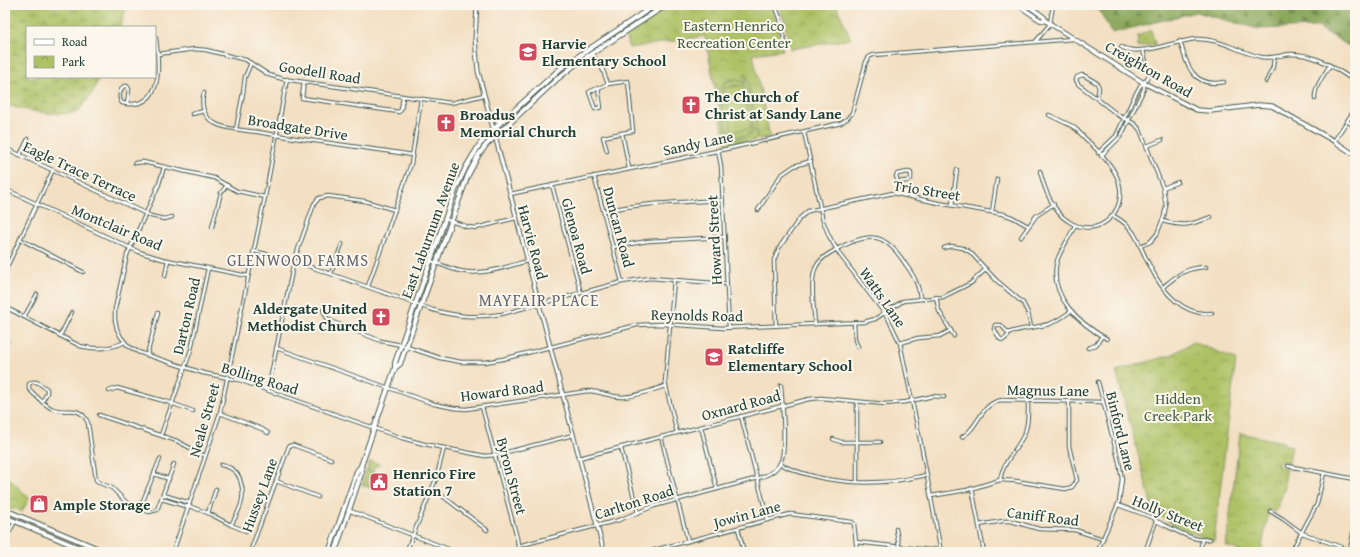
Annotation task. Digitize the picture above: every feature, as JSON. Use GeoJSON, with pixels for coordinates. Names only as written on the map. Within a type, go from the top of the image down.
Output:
{"type":"FeatureCollection","features":[{"type":"Feature","properties":{"kind":"main road","name":"East Laburnum Avenue"},"geometry":{"type":"LineString","coordinates":[[396,368],[395,363],[401,345],[446,219],[466,167],[480,144],[503,120],[560,68],[655,5]]}},
{"type":"Feature","properties":{"kind":"main road","name":"East Laburnum Avenue"},"geometry":{"type":"LineString","coordinates":[[332,552],[344,508],[357,471],[361,466],[396,368],[400,364],[468,174],[478,156],[495,136],[559,77],[666,5]]}},
{"type":"Feature","properties":{"kind":"main road","name":"Creighton Road"},"geometry":{"type":"LineString","coordinates":[[1018,5],[1040,20],[1046,21]]}},
{"type":"Feature","properties":{"kind":"main road","name":"Creighton Road"},"geometry":{"type":"LineString","coordinates":[[1027,5],[1044,17],[1050,24],[1144,83],[1197,110],[1204,111],[1267,105],[1277,108],[1355,155]]}},
{"type":"Feature","properties":{"kind":"main road"},"geometry":{"type":"LineString","coordinates":[[490,117],[496,120],[503,120]]}},
{"type":"Feature","properties":{"kind":"main road","name":"East Laburnum Avenue"},"geometry":{"type":"LineString","coordinates":[[332,552],[349,510],[362,471],[361,466]]}},
{"type":"Feature","properties":{"kind":"main road"},"geometry":{"type":"LineString","coordinates":[[5,510],[99,551],[106,552]]}},
{"type":"Feature","properties":{"kind":"main road"},"geometry":{"type":"LineString","coordinates":[[13,520],[18,516]]}},
{"type":"Feature","properties":{"kind":"main road"},"geometry":{"type":"LineString","coordinates":[[5,517],[89,552]]}},
{"type":"Feature","properties":{"kind":"main road"},"geometry":{"type":"LineString","coordinates":[[13,520],[24,518]]}},
{"type":"Feature","properties":{"kind":"street","name":"Harvie Road"},"geometry":{"type":"LineString","coordinates":[[477,5],[474,39],[478,71],[604,552]]}},
{"type":"Feature","properties":{"kind":"street"},"geometry":{"type":"LineString","coordinates":[[776,5],[786,48]]}},
{"type":"Feature","properties":{"kind":"street"},"geometry":{"type":"LineString","coordinates":[[1036,42],[1050,24],[1053,5]]}},
{"type":"Feature","properties":{"kind":"street"},"geometry":{"type":"LineString","coordinates":[[127,104],[129,89],[127,86],[124,86],[121,90],[120,101],[122,103],[127,104],[134,104],[142,103],[152,94],[157,78],[158,54],[156,38]]}},
{"type":"Feature","properties":{"kind":"street","name":"Sandy Lane"},"geometry":{"type":"LineString","coordinates":[[509,194],[837,125],[848,119],[855,106],[866,62],[873,54],[1074,39]]}},
{"type":"Feature","properties":{"kind":"street"},"geometry":{"type":"LineString","coordinates":[[1121,47],[1132,50],[1143,50],[1180,41],[1207,39],[1225,43],[1260,57],[1274,57],[1290,54],[1304,55],[1318,59],[1330,65],[1355,81]]}},
{"type":"Feature","properties":{"kind":"street"},"geometry":{"type":"LineString","coordinates":[[1180,41],[1189,68],[1195,77],[1208,82],[1224,82]]}},
{"type":"Feature","properties":{"kind":"street","name":"Goodell Road"},"geometry":{"type":"LineString","coordinates":[[158,54],[202,49],[241,58],[269,74],[287,79],[403,97],[451,103],[484,95]]}},
{"type":"Feature","properties":{"kind":"street"},"geometry":{"type":"LineString","coordinates":[[1098,153],[1116,136],[1140,86],[1148,80],[1143,50]]}},
{"type":"Feature","properties":{"kind":"street"},"geometry":{"type":"LineString","coordinates":[[592,54],[602,68],[608,84]]}},
{"type":"Feature","properties":{"kind":"street"},"geometry":{"type":"LineString","coordinates":[[1266,82],[1273,67],[1274,57]]}},
{"type":"Feature","properties":{"kind":"street"},"geometry":{"type":"LineString","coordinates":[[236,129],[245,77],[251,63]]}},
{"type":"Feature","properties":{"kind":"street"},"geometry":{"type":"LineString","coordinates":[[1315,99],[1315,92],[1318,85],[1330,65]]}},
{"type":"Feature","properties":{"kind":"street"},"geometry":{"type":"LineString","coordinates":[[1097,98],[1099,88],[1097,84],[1085,76],[1082,75],[1077,77],[1076,80],[1078,84],[1140,130],[1163,188],[1166,206],[1162,221],[1155,237],[1150,242],[1140,246]]}},
{"type":"Feature","properties":{"kind":"street","name":"Neale Street"},"geometry":{"type":"LineString","coordinates":[[173,552],[220,414],[265,197],[287,79]]}},
{"type":"Feature","properties":{"kind":"street"},"geometry":{"type":"LineString","coordinates":[[598,88],[601,107],[595,109],[589,92],[598,88],[608,84],[628,81],[633,131],[603,137],[607,151]]}},
{"type":"Feature","properties":{"kind":"street"},"geometry":{"type":"LineString","coordinates":[[304,82],[302,98],[399,112],[401,110],[403,97]]}},
{"type":"Feature","properties":{"kind":"street"},"geometry":{"type":"LineString","coordinates":[[1101,156],[1121,136],[1144,89],[1144,83]]}},
{"type":"Feature","properties":{"kind":"street"},"geometry":{"type":"LineString","coordinates":[[192,114],[204,111],[202,99],[204,93]]}},
{"type":"Feature","properties":{"kind":"street"},"geometry":{"type":"LineString","coordinates":[[368,286],[410,169],[421,99]]}},
{"type":"Feature","properties":{"kind":"street"},"geometry":{"type":"LineString","coordinates":[[1334,141],[1355,109]]}},
{"type":"Feature","properties":{"kind":"street","name":"Broadgate Drive"},"geometry":{"type":"LineString","coordinates":[[204,111],[215,124],[236,129],[413,155]]}},
{"type":"Feature","properties":{"kind":"street"},"geometry":{"type":"LineString","coordinates":[[1040,172],[1044,187],[1054,204],[1064,218],[1075,225],[1087,228],[1096,226],[1108,221],[1114,216],[1121,200],[1120,186],[1109,164],[1072,126],[1049,115]]}},
{"type":"Feature","properties":{"kind":"street"},"geometry":{"type":"LineString","coordinates":[[1347,122],[1355,126]]}},
{"type":"Feature","properties":{"kind":"street","name":"Watts Lane"},"geometry":{"type":"LineString","coordinates":[[804,132],[825,226],[836,250],[885,313],[900,343],[941,550]]}},
{"type":"Feature","properties":{"kind":"street"},"geometry":{"type":"LineString","coordinates":[[622,134],[630,168]]}},
{"type":"Feature","properties":{"kind":"street"},"geometry":{"type":"LineString","coordinates":[[20,155],[28,139]]}},
{"type":"Feature","properties":{"kind":"street"},"geometry":{"type":"LineString","coordinates":[[1147,146],[1162,140]]}},
{"type":"Feature","properties":{"kind":"street","name":"Eagle Trace Terrace"},"geometry":{"type":"LineString","coordinates":[[5,148],[145,213],[164,219],[172,217]]}},
{"type":"Feature","properties":{"kind":"street","name":"Howard Street"},"geometry":{"type":"LineString","coordinates":[[718,150],[721,166],[729,328]]}},
{"type":"Feature","properties":{"kind":"street"},"geometry":{"type":"LineString","coordinates":[[758,210],[781,175],[794,166],[811,161]]}},
{"type":"Feature","properties":{"kind":"street"},"geometry":{"type":"LineString","coordinates":[[135,163],[143,162],[214,178],[237,191],[265,197]]}},
{"type":"Feature","properties":{"kind":"street"},"geometry":{"type":"LineString","coordinates":[[5,307],[80,346],[91,348],[113,347],[124,342],[117,329],[115,314],[126,260],[145,213],[159,184],[164,167]]}},
{"type":"Feature","properties":{"kind":"street"},"geometry":{"type":"LineString","coordinates":[[5,271],[53,170]]}},
{"type":"Feature","properties":{"kind":"street"},"geometry":{"type":"LineString","coordinates":[[952,205],[958,170]]}},
{"type":"Feature","properties":{"kind":"street"},"geometry":{"type":"LineString","coordinates":[[897,193],[897,174],[903,172],[911,173],[911,178],[906,181],[898,182]]}},
{"type":"Feature","properties":{"kind":"street","name":"Duncan Road"},"geometry":{"type":"LineString","coordinates":[[594,176],[622,282]]}},
{"type":"Feature","properties":{"kind":"street"},"geometry":{"type":"LineString","coordinates":[[992,212],[997,179]]}},
{"type":"Feature","properties":{"kind":"street"},"geometry":{"type":"LineString","coordinates":[[1163,188],[1178,182]]}},
{"type":"Feature","properties":{"kind":"street"},"geometry":{"type":"LineString","coordinates":[[212,227],[221,194],[226,185]]}},
{"type":"Feature","properties":{"kind":"street","name":"Glenoa Road"},"geometry":{"type":"LineString","coordinates":[[552,185],[581,293]]}},
{"type":"Feature","properties":{"kind":"street","name":"Montclair Road"},"geometry":{"type":"LineString","coordinates":[[5,189],[139,252],[168,260],[248,276]]}},
{"type":"Feature","properties":{"kind":"street","name":"Trio Street"},"geometry":{"type":"LineString","coordinates":[[776,326],[773,268],[776,254],[800,218],[808,211],[880,195],[897,193],[1008,215],[1028,226]]}},
{"type":"Feature","properties":{"kind":"street"},"geometry":{"type":"LineString","coordinates":[[268,390],[294,261],[314,204],[320,198],[328,196],[372,203],[395,210]]}},
{"type":"Feature","properties":{"kind":"street"},"geometry":{"type":"LineString","coordinates":[[604,211],[643,204],[723,200]]}},
{"type":"Feature","properties":{"kind":"street"},"geometry":{"type":"LineString","coordinates":[[1021,237],[1036,216],[1054,204]]}},
{"type":"Feature","properties":{"kind":"street"},"geometry":{"type":"LineString","coordinates":[[1114,216],[1125,223],[1133,231],[1155,276],[1177,302],[1188,310],[1198,313],[1212,313]]}},
{"type":"Feature","properties":{"kind":"street"},"geometry":{"type":"LineString","coordinates":[[1162,221],[1190,225],[1211,217]]}},
{"type":"Feature","properties":{"kind":"street"},"geometry":{"type":"LineString","coordinates":[[446,219],[468,227],[476,228],[516,218]]}},
{"type":"Feature","properties":{"kind":"street"},"geometry":{"type":"LineString","coordinates":[[1075,225],[1059,256],[1056,273],[1059,290],[1071,311],[1086,325],[1107,339]]}},
{"type":"Feature","properties":{"kind":"street"},"geometry":{"type":"LineString","coordinates":[[613,247],[648,240],[725,237]]}},
{"type":"Feature","properties":{"kind":"street"},"geometry":{"type":"LineString","coordinates":[[815,324],[814,273],[817,265],[821,260],[836,250],[860,238],[874,238],[886,242],[899,253],[915,278],[920,298]]}},
{"type":"Feature","properties":{"kind":"street"},"geometry":{"type":"LineString","coordinates":[[20,239],[83,272]]}},
{"type":"Feature","properties":{"kind":"street"},"geometry":{"type":"LineString","coordinates":[[331,274],[342,244]]}},
{"type":"Feature","properties":{"kind":"street"},"geometry":{"type":"LineString","coordinates":[[944,248],[951,246],[963,248],[970,252],[1023,303],[1028,313],[1031,327]]}},
{"type":"Feature","properties":{"kind":"street"},"geometry":{"type":"LineString","coordinates":[[254,251],[294,261],[450,315],[472,317],[502,314],[622,282],[650,278],[727,284]]}},
{"type":"Feature","properties":{"kind":"street"},"geometry":{"type":"LineString","coordinates":[[165,276],[168,260]]}},
{"type":"Feature","properties":{"kind":"street"},"geometry":{"type":"LineString","coordinates":[[431,260],[460,271],[475,273],[527,261]]}},
{"type":"Feature","properties":{"kind":"street"},"geometry":{"type":"LineString","coordinates":[[1163,287],[1179,274],[1187,270],[1206,267]]}},
{"type":"Feature","properties":{"kind":"street","name":"Darton Road"},"geometry":{"type":"LineString","coordinates":[[161,435],[191,350],[208,268]]}},
{"type":"Feature","properties":{"kind":"street","name":"Reynolds Road"},"geometry":{"type":"LineString","coordinates":[[323,310],[327,318],[333,322],[381,341],[401,345],[440,358],[461,362],[485,362],[550,348],[637,325],[670,324],[729,328],[864,322],[875,319],[903,301],[920,298],[943,297],[971,283],[986,269]]}},
{"type":"Feature","properties":{"kind":"street"},"geometry":{"type":"LineString","coordinates":[[674,280],[665,386],[677,432]]}},
{"type":"Feature","properties":{"kind":"street"},"geometry":{"type":"LineString","coordinates":[[24,317],[37,294]]}},
{"type":"Feature","properties":{"kind":"street"},"geometry":{"type":"LineString","coordinates":[[936,297],[939,311],[954,336]]}},
{"type":"Feature","properties":{"kind":"street"},"geometry":{"type":"LineString","coordinates":[[1008,333],[1001,325],[995,326],[994,328],[1000,339],[1003,340],[1008,336],[1008,333],[1019,328],[1053,323],[1071,311]]}},
{"type":"Feature","properties":{"kind":"street"},"geometry":{"type":"LineString","coordinates":[[60,336],[72,312]]}},
{"type":"Feature","properties":{"kind":"street"},"geometry":{"type":"LineString","coordinates":[[147,355],[158,313]]}},
{"type":"Feature","properties":{"kind":"street"},"geometry":{"type":"LineString","coordinates":[[854,323],[854,340],[858,347]]}},
{"type":"Feature","properties":{"kind":"street"},"geometry":{"type":"LineString","coordinates":[[900,343],[918,338],[937,337],[951,330]]}},
{"type":"Feature","properties":{"kind":"street"},"geometry":{"type":"LineString","coordinates":[[1088,348],[1096,345],[1102,336]]}},
{"type":"Feature","properties":{"kind":"street","name":"Bolling Road"},"geometry":{"type":"LineString","coordinates":[[124,342],[134,350],[147,355],[185,368],[239,380],[414,442],[485,456],[495,455],[573,435]]}},
{"type":"Feature","properties":{"kind":"street","name":"Howard Road"},"geometry":{"type":"LineString","coordinates":[[276,348],[434,404],[454,408],[482,406],[592,391],[623,397],[665,386]]}},
{"type":"Feature","properties":{"kind":"street"},"geometry":{"type":"LineString","coordinates":[[42,402],[47,393],[47,389],[34,381],[30,383],[29,388],[42,402],[47,406],[56,410],[77,411],[86,419],[88,423],[96,480],[112,488],[127,503],[149,512],[155,512],[164,495],[174,464]]}},
{"type":"Feature","properties":{"kind":"street","name":"Binford Lane"},"geometry":{"type":"LineString","coordinates":[[1097,552],[1118,505],[1122,487],[1122,473],[1098,382]]}},
{"type":"Feature","properties":{"kind":"street"},"geometry":{"type":"LineString","coordinates":[[781,385],[784,449],[780,464],[792,470],[814,476],[857,482],[888,482],[927,475]]}},
{"type":"Feature","properties":{"kind":"street"},"geometry":{"type":"LineString","coordinates":[[109,391],[117,388],[193,410]]}},
{"type":"Feature","properties":{"kind":"street","name":"Oxnard Road"},"geometry":{"type":"LineString","coordinates":[[579,458],[804,400],[816,398],[885,404],[934,396],[944,397]]}},
{"type":"Feature","properties":{"kind":"street","name":"Magnus Lane"},"geometry":{"type":"LineString","coordinates":[[962,437],[968,434],[986,408],[992,403],[1002,400],[1103,402]]}},
{"type":"Feature","properties":{"kind":"street"},"geometry":{"type":"LineString","coordinates":[[1000,480],[1003,467],[1026,430],[1028,419],[1028,401]]}},
{"type":"Feature","properties":{"kind":"street"},"geometry":{"type":"LineString","coordinates":[[857,402],[857,482]]}},
{"type":"Feature","properties":{"kind":"street"},"geometry":{"type":"LineString","coordinates":[[931,496],[972,488],[1000,480],[1065,489],[1070,488],[1075,484],[1077,477],[1069,446],[1069,402]]}},
{"type":"Feature","properties":{"kind":"street","name":"Byron Street"},"geometry":{"type":"LineString","coordinates":[[482,406],[518,546]]}},
{"type":"Feature","properties":{"kind":"street"},"geometry":{"type":"LineString","coordinates":[[99,414],[177,441],[205,456]]}},
{"type":"Feature","properties":{"kind":"street"},"geometry":{"type":"LineString","coordinates":[[220,414],[262,429],[268,433]]}},
{"type":"Feature","properties":{"kind":"street"},"geometry":{"type":"LineString","coordinates":[[741,416],[768,520]]}},
{"type":"Feature","properties":{"kind":"street"},"geometry":{"type":"LineString","coordinates":[[701,426],[717,489]]}},
{"type":"Feature","properties":{"kind":"street"},"geometry":{"type":"LineString","coordinates":[[661,437],[688,541]]}},
{"type":"Feature","properties":{"kind":"street"},"geometry":{"type":"LineString","coordinates":[[833,439],[840,442],[880,442]]}},
{"type":"Feature","properties":{"kind":"street","name":"Hussey Lane"},"geometry":{"type":"LineString","coordinates":[[250,552],[289,446],[293,445],[332,459]]}},
{"type":"Feature","properties":{"kind":"street"},"geometry":{"type":"LineString","coordinates":[[621,447],[638,513]]}},
{"type":"Feature","properties":{"kind":"street"},"geometry":{"type":"LineString","coordinates":[[406,552],[432,488],[444,448]]}},
{"type":"Feature","properties":{"kind":"street"},"geometry":{"type":"LineString","coordinates":[[140,508],[160,459]]}},
{"type":"Feature","properties":{"kind":"street"},"geometry":{"type":"LineString","coordinates":[[221,464],[233,469],[236,472],[239,476],[243,489],[243,502],[231,524]]}},
{"type":"Feature","properties":{"kind":"street","name":"Carlton Road"},"geometry":{"type":"LineString","coordinates":[[518,546],[619,520],[677,499],[757,478],[771,473],[780,464]]}},
{"type":"Feature","properties":{"kind":"street"},"geometry":{"type":"LineString","coordinates":[[1288,466],[1355,479]]}},
{"type":"Feature","properties":{"kind":"street"},"geometry":{"type":"LineString","coordinates":[[1291,552],[1317,504],[1324,473]]}},
{"type":"Feature","properties":{"kind":"street"},"geometry":{"type":"LineString","coordinates":[[154,474],[169,479]]}},
{"type":"Feature","properties":{"kind":"street"},"geometry":{"type":"LineString","coordinates":[[276,482],[318,497]]}},
{"type":"Feature","properties":{"kind":"street"},"geometry":{"type":"LineString","coordinates":[[432,488],[487,530]]}},
{"type":"Feature","properties":{"kind":"street"},"geometry":{"type":"LineString","coordinates":[[972,488],[984,552]]}},
{"type":"Feature","properties":{"kind":"street"},"geometry":{"type":"LineString","coordinates":[[208,513],[216,489]]}},
{"type":"Feature","properties":{"kind":"street"},"geometry":{"type":"LineString","coordinates":[[164,495],[208,513],[246,531]]}},
{"type":"Feature","properties":{"kind":"street"},"geometry":{"type":"LineString","coordinates":[[162,499],[189,506]]}},
{"type":"Feature","properties":{"kind":"street","name":"Holly Street"},"geometry":{"type":"LineString","coordinates":[[1118,505],[1154,518],[1156,521],[1179,532],[1202,540],[1210,539]]}},
{"type":"Feature","properties":{"kind":"street"},"geometry":{"type":"LineString","coordinates":[[344,508],[456,552]]}},
{"type":"Feature","properties":{"kind":"street"},"geometry":{"type":"LineString","coordinates":[[1270,511],[1302,533],[1355,552]]}},
{"type":"Feature","properties":{"kind":"street","name":"Jowin Lane"},"geometry":{"type":"LineString","coordinates":[[647,552],[795,514],[850,521],[854,524],[856,542]]}},
{"type":"Feature","properties":{"kind":"street"},"geometry":{"type":"LineString","coordinates":[[5,534],[10,531],[13,520]]}},
{"type":"Feature","properties":{"kind":"street","name":"Caniff Road"},"geometry":{"type":"LineString","coordinates":[[979,525],[1011,521],[1039,529],[1076,530],[1103,539]]}},
{"type":"Feature","properties":{"kind":"street"},"geometry":{"type":"LineString","coordinates":[[1145,552],[1156,521]]}},
{"type":"Feature","properties":{"kind":"street"},"geometry":{"type":"LineString","coordinates":[[1350,550],[1355,523]]}},
{"type":"Feature","properties":{"kind":"street"},"geometry":{"type":"LineString","coordinates":[[738,528],[744,552]]}},
{"type":"Feature","properties":{"kind":"street"},"geometry":{"type":"LineString","coordinates":[[896,529],[900,552]]}},
{"type":"Feature","properties":{"kind":"street"},"geometry":{"type":"LineString","coordinates":[[1200,552],[1202,540]]}},
{"type":"Feature","properties":{"kind":"street"},"geometry":{"type":"LineString","coordinates":[[857,552],[856,542],[941,550]]}},
{"type":"Feature","properties":{"kind":"street"},"geometry":{"type":"LineString","coordinates":[[516,552],[518,546]]}},
{"type":"Feature","properties":{"kind":"green space"},"geometry":{"type":"Polygon","coordinates":[[[5,5],[127,5],[120,26],[26,26],[26,78],[99,78],[93,92],[78,112],[59,114],[32,111],[5,105],[5,5]]]}},
{"type":"Feature","properties":{"kind":"green space","name":"Eastern Henrico Recreation Center"},"geometry":{"type":"Polygon","coordinates":[[[672,5],[771,5],[783,50],[753,54],[770,137],[726,146],[705,36],[629,48],[625,35],[672,5]]]}},
{"type":"Feature","properties":{"kind":"green space","name":"Eastern Henrico Recreation Center"},"geometry":{"type":"Polygon","coordinates":[[[778,5],[836,5],[851,39],[790,49],[784,20],[778,5]]]}},
{"type":"Feature","properties":{"kind":"green space"},"geometry":{"type":"Polygon","coordinates":[[[1096,5],[1340,5],[1355,15],[1355,50],[1318,27],[1258,29],[1196,12],[1112,33],[1096,5]]]}},
{"type":"Feature","properties":{"kind":"green space"},"geometry":{"type":"Polygon","coordinates":[[[1151,30],[1155,44],[1137,47],[1138,36],[1151,30]]]}},
{"type":"Feature","properties":{"kind":"green space"},"geometry":{"type":"Polygon","coordinates":[[[747,74],[758,136],[756,136],[754,129],[746,138],[736,139],[726,130],[719,98],[719,91],[726,80],[738,79],[746,83],[745,75],[747,74]],[[732,80],[723,87],[722,91],[726,123],[732,134],[743,136],[750,132],[753,126],[749,94],[745,84],[732,80]]]}},
{"type":"Feature","properties":{"kind":"green space"},"geometry":{"type":"Polygon","coordinates":[[[743,85],[751,128],[732,132],[724,88],[743,85]]]}},
{"type":"Feature","properties":{"kind":"green space"},"geometry":{"type":"Polygon","coordinates":[[[5,341],[12,344],[5,360],[5,341]]]}},
{"type":"Feature","properties":{"kind":"green space","name":"Hidden Creek Park"},"geometry":{"type":"Polygon","coordinates":[[[1193,342],[1236,359],[1214,541],[1176,527],[1164,518],[1154,514],[1116,371],[1171,355],[1193,342]]]}},
{"type":"Feature","properties":{"kind":"green space","name":"Hidden Creek Park"},"geometry":{"type":"Polygon","coordinates":[[[1240,433],[1283,442],[1283,444],[1292,446],[1289,463],[1279,461],[1278,467],[1287,468],[1284,485],[1286,485],[1276,512],[1269,510],[1261,552],[1243,552],[1226,546],[1240,433]]]}},
{"type":"Feature","properties":{"kind":"green space"},"geometry":{"type":"Polygon","coordinates":[[[370,461],[379,464],[378,466],[375,465],[373,472],[367,470],[370,461]]]}},
{"type":"Feature","properties":{"kind":"green space"},"geometry":{"type":"Polygon","coordinates":[[[366,470],[376,474],[373,477],[369,476],[367,482],[379,487],[378,490],[362,485],[366,470]]]}},
{"type":"Feature","properties":{"kind":"green space"},"geometry":{"type":"Polygon","coordinates":[[[5,474],[29,498],[22,512],[15,508],[13,510],[5,507],[5,474]]]}},
{"type":"Feature","properties":{"kind":"place","name":"Harvie Elementary School"},"geometry":{"type":"Point","coordinates":[528,52]}},
{"type":"Feature","properties":{"kind":"place","name":"The Church of Christ at Sandy Lane"},"geometry":{"type":"Point","coordinates":[691,105]}},
{"type":"Feature","properties":{"kind":"place","name":"Broadus Memorial Church"},"geometry":{"type":"Point","coordinates":[446,123]}},
{"type":"Feature","properties":{"kind":"place","name":"Aldergate United Methodist Church"},"geometry":{"type":"Point","coordinates":[381,317]}},
{"type":"Feature","properties":{"kind":"place","name":"Ratcliffe Elementary School"},"geometry":{"type":"Point","coordinates":[714,357]}},
{"type":"Feature","properties":{"kind":"place","name":"Henrico Fire Station 7"},"geometry":{"type":"Point","coordinates":[379,482]}},
{"type":"Feature","properties":{"kind":"place","name":"Ample Storage"},"geometry":{"type":"Point","coordinates":[39,504]}},
{"type":"Feature","properties":{"kind":"district","name":"GLENWOOD FARMS"},"geometry":{"type":"Point","coordinates":[298,260]}},
{"type":"Feature","properties":{"kind":"district","name":"MAYFAIR PLACE"},"geometry":{"type":"Point","coordinates":[539,300]}}]}
